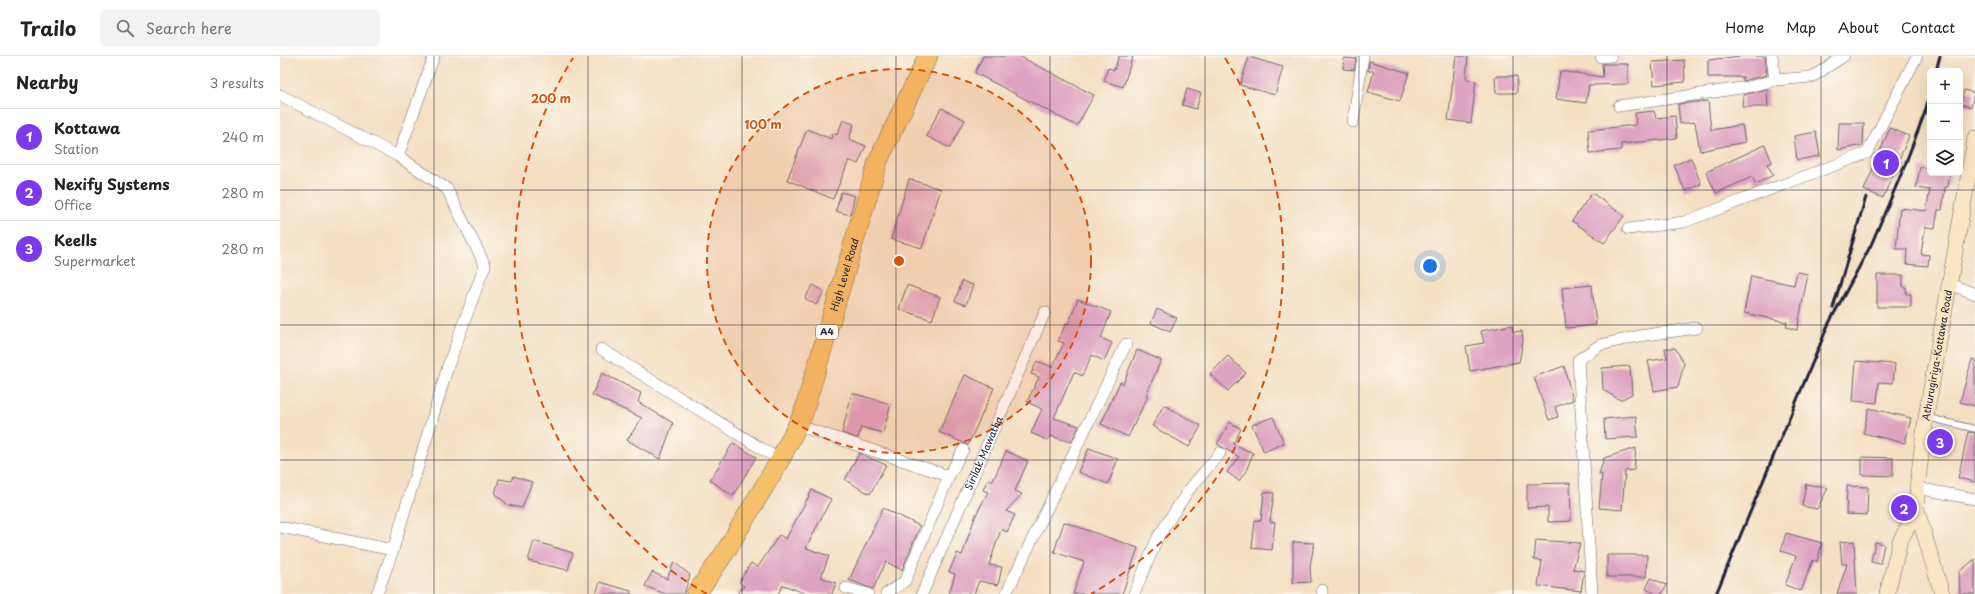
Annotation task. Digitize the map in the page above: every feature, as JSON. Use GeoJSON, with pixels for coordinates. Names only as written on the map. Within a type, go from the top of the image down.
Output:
{"type":"FeatureCollection","features":[{"type":"Feature","properties":{"kind":"highway","name":"High Level Road"},"geometry":{"type":"LineString","coordinates":[[696,594],[724,554],[780,460],[803,414],[883,163],[928,56]]}},
{"type":"Feature","properties":{"kind":"highway","name":"High Level Road"},"geometry":{"type":"LineString","coordinates":[[706,594],[731,559],[806,428],[883,163],[938,56]]}},
{"type":"Feature","properties":{"kind":"main road","name":"Athurugiriya-Kottawa Road"},"geometry":{"type":"LineString","coordinates":[[1942,594],[1917,510],[1917,488],[1926,417],[1950,284],[1972,175],[1975,138]]}},
{"type":"Feature","properties":{"kind":"main road"},"geometry":{"type":"LineString","coordinates":[[1887,594],[1900,541],[1917,510]]}},
{"type":"Feature","properties":{"kind":"street"},"geometry":{"type":"LineString","coordinates":[[398,156],[434,56]]}},
{"type":"Feature","properties":{"kind":"street"},"geometry":{"type":"LineString","coordinates":[[1353,122],[1363,56]]}},
{"type":"Feature","properties":{"kind":"street"},"geometry":{"type":"LineString","coordinates":[[1772,56],[1775,80]]}},
{"type":"Feature","properties":{"kind":"street"},"geometry":{"type":"LineString","coordinates":[[1619,106],[1748,87],[1775,80],[1812,77],[1844,56]]}},
{"type":"Feature","properties":{"kind":"street"},"geometry":{"type":"LineString","coordinates":[[1628,229],[1684,222],[1868,153],[1917,56]]}},
{"type":"Feature","properties":{"kind":"street"},"geometry":{"type":"LineString","coordinates":[[280,95],[398,156],[447,189],[485,265],[448,366],[393,550],[377,594]]}},
{"type":"Feature","properties":{"kind":"street"},"geometry":{"type":"LineString","coordinates":[[1950,284],[1975,294]]}},
{"type":"Feature","properties":{"kind":"street","name":"Sirilak Mawatha"},"geometry":{"type":"LineString","coordinates":[[922,594],[1046,312]]}},
{"type":"Feature","properties":{"kind":"street"},"geometry":{"type":"LineString","coordinates":[[1592,594],[1578,360],[1600,345],[1639,336],[1697,328]]}},
{"type":"Feature","properties":{"kind":"street"},"geometry":{"type":"LineString","coordinates":[[1006,594],[1126,344]]}},
{"type":"Feature","properties":{"kind":"street"},"geometry":{"type":"LineString","coordinates":[[601,349],[780,460]]}},
{"type":"Feature","properties":{"kind":"street"},"geometry":{"type":"LineString","coordinates":[[806,428],[949,476]]}},
{"type":"Feature","properties":{"kind":"street"},"geometry":{"type":"LineString","coordinates":[[886,594],[905,581],[949,476],[963,450]]}},
{"type":"Feature","properties":{"kind":"street"},"geometry":{"type":"LineString","coordinates":[[1134,594],[1158,537],[1188,491],[1220,453]]}},
{"type":"Feature","properties":{"kind":"street"},"geometry":{"type":"LineString","coordinates":[[1917,488],[1975,499]]}},
{"type":"Feature","properties":{"kind":"street"},"geometry":{"type":"LineString","coordinates":[[280,527],[393,550]]}},
{"type":"Feature","properties":{"kind":"street"},"geometry":{"type":"LineString","coordinates":[[846,588],[868,594]]}},
{"type":"Feature","properties":{"kind":"lane"},"geometry":{"type":"LineString","coordinates":[[1926,417],[1975,429]]}},
{"type":"Feature","properties":{"kind":"building"},"geometry":{"type":"Polygon","coordinates":[[[983,56],[1019,56],[1094,95],[1077,126],[975,73],[983,56]]]}},
{"type":"Feature","properties":{"kind":"building"},"geometry":{"type":"Polygon","coordinates":[[[1119,56],[1133,56],[1123,87],[1104,81],[1108,68],[1114,70],[1119,56]]]}},
{"type":"Feature","properties":{"kind":"building"},"geometry":{"type":"Polygon","coordinates":[[[1456,56],[1468,56],[1466,79],[1476,81],[1471,123],[1448,120],[1456,56]]]}},
{"type":"Feature","properties":{"kind":"building"},"geometry":{"type":"Polygon","coordinates":[[[1740,56],[1765,56],[1767,75],[1743,81],[1743,77],[1708,77],[1708,60],[1740,56]]]}},
{"type":"Feature","properties":{"kind":"building"},"geometry":{"type":"Polygon","coordinates":[[[1249,57],[1283,67],[1275,95],[1240,85],[1249,57]]]}},
{"type":"Feature","properties":{"kind":"building"},"geometry":{"type":"Polygon","coordinates":[[[1344,58],[1356,59],[1354,70],[1343,69],[1344,58]]]}},
{"type":"Feature","properties":{"kind":"building"},"geometry":{"type":"Polygon","coordinates":[[[1684,60],[1685,82],[1654,85],[1652,62],[1684,60]]]}},
{"type":"Feature","properties":{"kind":"building"},"geometry":{"type":"Polygon","coordinates":[[[1369,61],[1409,73],[1400,101],[1368,92],[1374,71],[1368,71],[1369,61]]]}},
{"type":"Feature","properties":{"kind":"building"},"geometry":{"type":"Polygon","coordinates":[[[1602,64],[1628,64],[1628,84],[1589,85],[1586,103],[1556,99],[1560,71],[1603,77],[1602,64]]]}},
{"type":"Feature","properties":{"kind":"building"},"geometry":{"type":"Polygon","coordinates":[[[1495,76],[1517,76],[1517,93],[1496,93],[1495,76]]]}},
{"type":"Feature","properties":{"kind":"building"},"geometry":{"type":"Polygon","coordinates":[[[1187,89],[1201,93],[1196,109],[1182,105],[1187,89]]]}},
{"type":"Feature","properties":{"kind":"building"},"geometry":{"type":"Polygon","coordinates":[[[1767,89],[1768,107],[1742,107],[1743,95],[1767,89]]]}},
{"type":"Feature","properties":{"kind":"building"},"geometry":{"type":"Polygon","coordinates":[[[1964,90],[1974,93],[1971,107],[1963,105],[1964,90]]]}},
{"type":"Feature","properties":{"kind":"building"},"geometry":{"type":"Polygon","coordinates":[[[1708,101],[1711,130],[1742,125],[1745,142],[1700,151],[1695,122],[1680,124],[1678,104],[1708,101]]]}},
{"type":"Feature","properties":{"kind":"building"},"geometry":{"type":"Polygon","coordinates":[[[941,108],[965,120],[950,148],[926,136],[941,108]]]}},
{"type":"Feature","properties":{"kind":"building"},"geometry":{"type":"Polygon","coordinates":[[[1654,111],[1656,118],[1675,116],[1677,138],[1621,144],[1621,150],[1590,153],[1588,130],[1636,125],[1635,113],[1654,111]]]}},
{"type":"Feature","properties":{"kind":"building"},"geometry":{"type":"Polygon","coordinates":[[[843,120],[854,124],[849,139],[866,146],[858,164],[849,160],[833,199],[787,180],[807,129],[831,139],[833,133],[837,135],[843,120]]]}},
{"type":"Feature","properties":{"kind":"building"},"geometry":{"type":"Polygon","coordinates":[[[1839,123],[1864,123],[1863,145],[1838,150],[1839,123]]]}},
{"type":"Feature","properties":{"kind":"building"},"geometry":{"type":"Polygon","coordinates":[[[1890,128],[1909,136],[1883,198],[1864,190],[1890,128]]]}},
{"type":"Feature","properties":{"kind":"building"},"geometry":{"type":"Polygon","coordinates":[[[1816,132],[1820,156],[1797,160],[1794,136],[1816,132]]]}},
{"type":"Feature","properties":{"kind":"building"},"geometry":{"type":"Polygon","coordinates":[[[1765,145],[1772,162],[1767,164],[1773,175],[1756,184],[1752,177],[1716,193],[1706,172],[1765,145]]]}},
{"type":"Feature","properties":{"kind":"building"},"geometry":{"type":"Polygon","coordinates":[[[1691,158],[1701,184],[1685,191],[1674,165],[1691,158]]]}},
{"type":"Feature","properties":{"kind":"building"},"geometry":{"type":"Polygon","coordinates":[[[1920,167],[1927,168],[1927,176],[1950,176],[1948,187],[1945,187],[1942,210],[1938,210],[1935,228],[1925,227],[1921,254],[1929,255],[1928,266],[1906,264],[1907,249],[1896,249],[1900,208],[1926,211],[1930,190],[1916,188],[1920,167]]]}},
{"type":"Feature","properties":{"kind":"building"},"geometry":{"type":"Polygon","coordinates":[[[909,179],[941,189],[922,248],[891,239],[909,179]]]}},
{"type":"Feature","properties":{"kind":"building"},"geometry":{"type":"Polygon","coordinates":[[[841,192],[855,196],[850,215],[836,211],[841,192]]]}},
{"type":"Feature","properties":{"kind":"building"},"geometry":{"type":"Polygon","coordinates":[[[1592,193],[1624,216],[1604,243],[1572,221],[1592,193]]]}},
{"type":"Feature","properties":{"kind":"building"},"geometry":{"type":"Polygon","coordinates":[[[1797,272],[1808,274],[1797,330],[1786,327],[1787,322],[1744,313],[1751,276],[1794,285],[1797,272]]]}},
{"type":"Feature","properties":{"kind":"building"},"geometry":{"type":"Polygon","coordinates":[[[1877,275],[1903,275],[1903,287],[1906,287],[1906,294],[1911,294],[1911,307],[1877,307],[1877,275]]]}},
{"type":"Feature","properties":{"kind":"building"},"geometry":{"type":"Polygon","coordinates":[[[962,281],[973,285],[966,305],[955,301],[962,281]]]}},
{"type":"Feature","properties":{"kind":"building"},"geometry":{"type":"Polygon","coordinates":[[[813,285],[824,292],[816,305],[805,298],[813,285]]]}},
{"type":"Feature","properties":{"kind":"building"},"geometry":{"type":"Polygon","coordinates":[[[907,285],[940,297],[932,320],[899,309],[907,285]]]}},
{"type":"Feature","properties":{"kind":"building"},"geometry":{"type":"Polygon","coordinates":[[[1592,285],[1596,325],[1566,328],[1562,288],[1592,285]]]}},
{"type":"Feature","properties":{"kind":"building"},"geometry":{"type":"Polygon","coordinates":[[[1078,299],[1111,312],[1101,338],[1112,343],[1104,361],[1092,355],[1082,376],[1074,372],[1054,418],[1079,426],[1071,442],[1050,436],[1047,440],[1031,433],[1042,409],[1027,402],[1039,377],[1031,374],[1037,361],[1052,367],[1064,343],[1058,341],[1066,323],[1068,324],[1078,299]]]}},
{"type":"Feature","properties":{"kind":"building"},"geometry":{"type":"Polygon","coordinates":[[[1157,309],[1177,318],[1170,332],[1151,323],[1157,309]]]}},
{"type":"Feature","properties":{"kind":"building"},"geometry":{"type":"Polygon","coordinates":[[[1512,325],[1513,332],[1522,331],[1523,341],[1519,362],[1470,371],[1466,346],[1484,343],[1481,331],[1512,325]]]}},
{"type":"Feature","properties":{"kind":"building"},"geometry":{"type":"Polygon","coordinates":[[[1665,348],[1675,348],[1684,363],[1678,387],[1654,391],[1648,361],[1667,358],[1665,348]]]}},
{"type":"Feature","properties":{"kind":"building"},"geometry":{"type":"Polygon","coordinates":[[[1137,350],[1161,360],[1146,395],[1148,396],[1128,437],[1101,424],[1120,382],[1123,384],[1137,350]]]}},
{"type":"Feature","properties":{"kind":"building"},"geometry":{"type":"Polygon","coordinates":[[[1228,356],[1246,373],[1228,391],[1210,374],[1228,356]]]}},
{"type":"Feature","properties":{"kind":"building"},"geometry":{"type":"Polygon","coordinates":[[[1972,359],[1975,360],[1975,406],[1960,402],[1972,359]]]}},
{"type":"Feature","properties":{"kind":"building"},"geometry":{"type":"Polygon","coordinates":[[[1856,361],[1895,364],[1893,383],[1879,382],[1877,403],[1853,401],[1856,361]]]}},
{"type":"Feature","properties":{"kind":"building"},"geometry":{"type":"Polygon","coordinates":[[[1564,366],[1573,400],[1555,407],[1558,417],[1549,420],[1534,377],[1564,366]]]}},
{"type":"Feature","properties":{"kind":"building"},"geometry":{"type":"Polygon","coordinates":[[[1630,366],[1632,394],[1620,400],[1603,390],[1602,368],[1630,366]]]}},
{"type":"Feature","properties":{"kind":"building"},"geometry":{"type":"Polygon","coordinates":[[[602,373],[641,393],[638,402],[673,423],[660,459],[627,440],[642,418],[592,395],[602,373]]]}},
{"type":"Feature","properties":{"kind":"building"},"geometry":{"type":"Polygon","coordinates":[[[965,375],[994,388],[968,445],[939,432],[965,375]]]}},
{"type":"Feature","properties":{"kind":"building"},"geometry":{"type":"Polygon","coordinates":[[[852,393],[891,404],[883,433],[861,427],[858,438],[842,433],[852,393]]]}},
{"type":"Feature","properties":{"kind":"building"},"geometry":{"type":"Polygon","coordinates":[[[1164,405],[1201,426],[1189,447],[1152,426],[1164,405]]]}},
{"type":"Feature","properties":{"kind":"building"},"geometry":{"type":"Polygon","coordinates":[[[1869,408],[1911,418],[1905,443],[1863,433],[1869,408]]]}},
{"type":"Feature","properties":{"kind":"building"},"geometry":{"type":"Polygon","coordinates":[[[1636,416],[1638,437],[1605,439],[1604,419],[1636,416]]]}},
{"type":"Feature","properties":{"kind":"building"},"geometry":{"type":"Polygon","coordinates":[[[1273,417],[1284,443],[1264,452],[1252,425],[1273,417]]]}},
{"type":"Feature","properties":{"kind":"building"},"geometry":{"type":"Polygon","coordinates":[[[1230,422],[1241,429],[1233,444],[1253,453],[1246,471],[1239,481],[1227,472],[1239,457],[1217,444],[1230,422]]]}},
{"type":"Feature","properties":{"kind":"building"},"geometry":{"type":"Polygon","coordinates":[[[1968,432],[1975,433],[1975,482],[1958,478],[1968,432]]]}},
{"type":"Feature","properties":{"kind":"building"},"geometry":{"type":"Polygon","coordinates":[[[733,443],[756,457],[733,496],[710,480],[733,443]]]}},
{"type":"Feature","properties":{"kind":"building"},"geometry":{"type":"Polygon","coordinates":[[[1089,448],[1118,459],[1108,484],[1078,472],[1089,448]]]}},
{"type":"Feature","properties":{"kind":"building"},"geometry":{"type":"Polygon","coordinates":[[[1636,448],[1634,470],[1625,471],[1622,510],[1599,508],[1602,474],[1599,474],[1604,458],[1636,448]]]}},
{"type":"Feature","properties":{"kind":"building"},"geometry":{"type":"Polygon","coordinates":[[[1006,451],[1028,461],[1015,491],[1022,494],[1006,511],[1015,515],[1007,532],[1001,529],[989,565],[1002,567],[998,585],[979,581],[974,594],[949,594],[955,574],[949,572],[957,553],[962,555],[975,517],[988,492],[983,490],[988,479],[993,481],[1006,451]]]}},
{"type":"Feature","properties":{"kind":"building"},"geometry":{"type":"Polygon","coordinates":[[[859,453],[886,465],[870,494],[845,480],[859,453]]]}},
{"type":"Feature","properties":{"kind":"building"},"geometry":{"type":"Polygon","coordinates":[[[1862,457],[1893,458],[1893,476],[1862,475],[1862,457]]]}},
{"type":"Feature","properties":{"kind":"building"},"geometry":{"type":"Polygon","coordinates":[[[514,476],[532,482],[522,508],[508,505],[495,494],[499,479],[512,481],[514,476]]]}},
{"type":"Feature","properties":{"kind":"building"},"geometry":{"type":"Polygon","coordinates":[[[1570,483],[1571,521],[1548,522],[1548,507],[1527,508],[1527,484],[1570,483]]]}},
{"type":"Feature","properties":{"kind":"building"},"geometry":{"type":"Polygon","coordinates":[[[1806,484],[1828,488],[1817,509],[1802,506],[1806,484]]]}},
{"type":"Feature","properties":{"kind":"building"},"geometry":{"type":"Polygon","coordinates":[[[1847,486],[1868,487],[1867,515],[1846,514],[1847,486]]]}},
{"type":"Feature","properties":{"kind":"building"},"geometry":{"type":"Polygon","coordinates":[[[812,490],[831,499],[806,548],[829,556],[821,577],[836,583],[832,594],[807,594],[783,585],[778,594],[737,594],[744,586],[739,582],[751,563],[758,567],[779,535],[786,539],[812,490]]]}},
{"type":"Feature","properties":{"kind":"building"},"geometry":{"type":"Polygon","coordinates":[[[1264,492],[1274,493],[1270,522],[1275,522],[1272,550],[1252,548],[1255,520],[1261,521],[1264,492]]]}},
{"type":"Feature","properties":{"kind":"building"},"geometry":{"type":"Polygon","coordinates":[[[883,508],[920,526],[902,570],[886,562],[873,589],[849,580],[883,508]]]}},
{"type":"Feature","properties":{"kind":"building"},"geometry":{"type":"Polygon","coordinates":[[[1064,522],[1138,548],[1122,594],[1073,594],[1084,562],[1054,552],[1064,522]]]}},
{"type":"Feature","properties":{"kind":"building"},"geometry":{"type":"Polygon","coordinates":[[[1786,533],[1822,543],[1817,562],[1813,560],[1801,591],[1785,585],[1796,556],[1781,551],[1786,533]]]}},
{"type":"Feature","properties":{"kind":"building"},"geometry":{"type":"Polygon","coordinates":[[[1536,540],[1580,543],[1573,569],[1584,571],[1581,591],[1538,586],[1542,561],[1534,560],[1536,540]]]}},
{"type":"Feature","properties":{"kind":"building"},"geometry":{"type":"Polygon","coordinates":[[[534,541],[573,553],[568,570],[528,561],[534,541]]]}},
{"type":"Feature","properties":{"kind":"building"},"geometry":{"type":"Polygon","coordinates":[[[1854,541],[1857,594],[1837,594],[1847,564],[1842,564],[1840,542],[1854,541]]]}},
{"type":"Feature","properties":{"kind":"building"},"geometry":{"type":"Polygon","coordinates":[[[1293,542],[1314,543],[1310,567],[1311,582],[1293,583],[1293,542]]]}},
{"type":"Feature","properties":{"kind":"building"},"geometry":{"type":"Polygon","coordinates":[[[1875,542],[1884,544],[1880,564],[1871,562],[1875,542]]]}},
{"type":"Feature","properties":{"kind":"building"},"geometry":{"type":"Polygon","coordinates":[[[1607,555],[1647,555],[1646,577],[1607,577],[1607,555]]]}},
{"type":"Feature","properties":{"kind":"building"},"geometry":{"type":"Polygon","coordinates":[[[1975,559],[1975,594],[1960,594],[1959,572],[1975,559]]]}},
{"type":"Feature","properties":{"kind":"building"},"geometry":{"type":"Polygon","coordinates":[[[674,562],[690,575],[684,594],[665,594],[645,586],[652,572],[667,579],[674,562]]]}},
{"type":"Feature","properties":{"kind":"building"},"geometry":{"type":"Polygon","coordinates":[[[1651,578],[1667,585],[1662,594],[1656,594],[1646,589],[1651,578]]]}},
{"type":"Feature","properties":{"kind":"building"},"geometry":{"type":"Polygon","coordinates":[[[600,582],[631,591],[631,594],[596,594],[600,582]]]}},
{"type":"Feature","properties":{"kind":"railway"},"geometry":{"type":"LineString","coordinates":[[1937,68],[1940,56]]}},
{"type":"Feature","properties":{"kind":"railway"},"geometry":{"type":"LineString","coordinates":[[1716,594],[1829,323],[1871,245],[1903,170],[1927,104]]}},
{"type":"Feature","properties":{"kind":"railway"},"geometry":{"type":"LineString","coordinates":[[1833,308],[1866,197]]}},
{"type":"Feature","properties":{"kind":"place","name":"Kottawa"},"geometry":{"type":"Point","coordinates":[1886,163]}},
{"type":"Feature","properties":{"kind":"place","name":"Keells"},"geometry":{"type":"Point","coordinates":[1940,442]}},
{"type":"Feature","properties":{"kind":"place","name":"Nexify Systems"},"geometry":{"type":"Point","coordinates":[1904,508]}}]}
